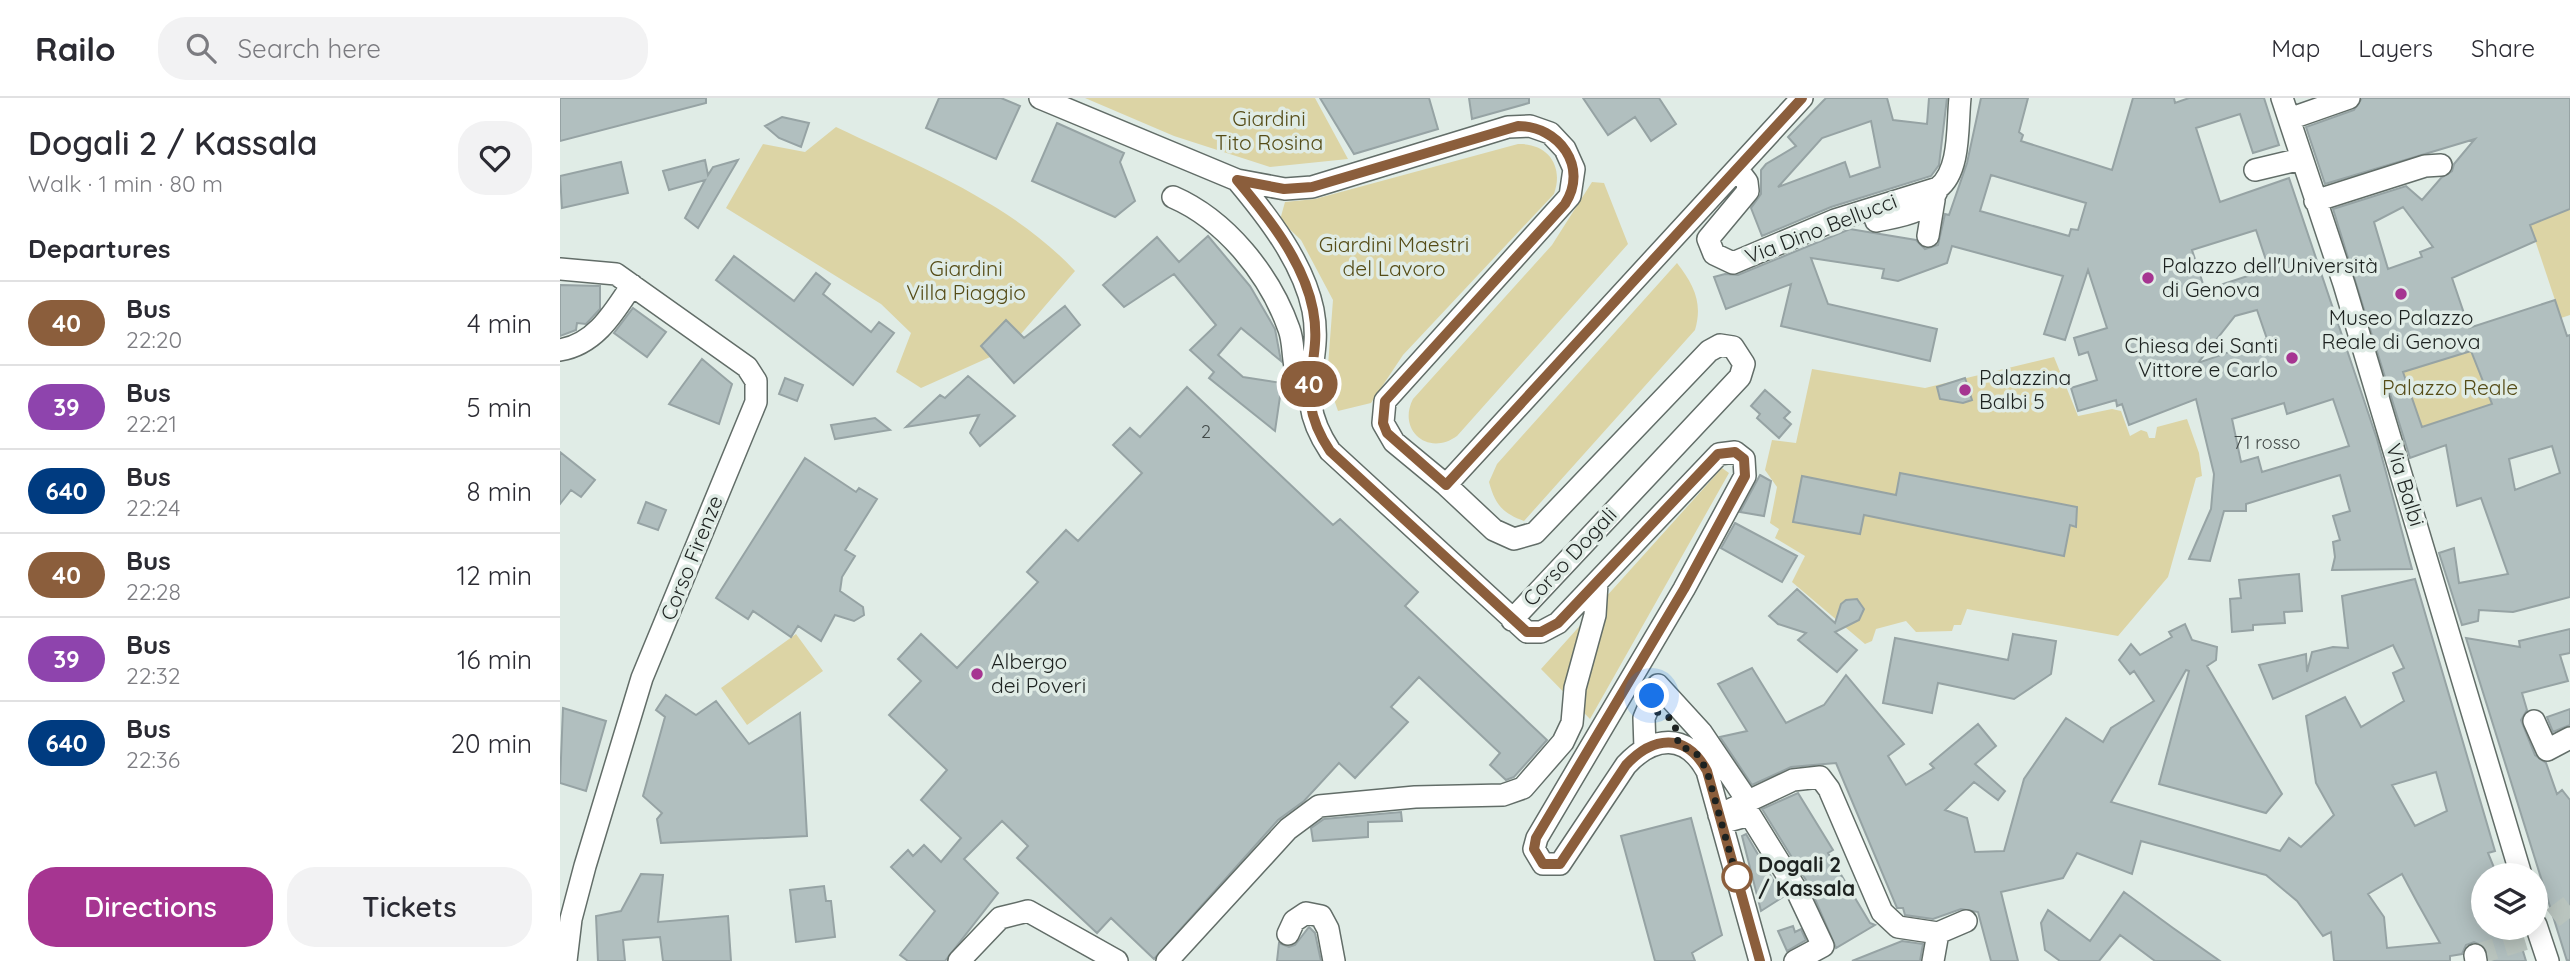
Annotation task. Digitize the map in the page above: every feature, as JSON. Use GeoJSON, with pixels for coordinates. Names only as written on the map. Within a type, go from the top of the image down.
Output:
{"type":"FeatureCollection","features":[{"type":"Feature","properties":{"kind":"street"},"geometry":{"type":"LineString","coordinates":[[1040,98],[1237,180],[1284,189],[1312,187],[1518,126],[1550,133],[1565,149],[1575,179],[1565,204],[1385,401],[1383,423],[1387,433],[1446,485],[1802,98]]}},
{"type":"Feature","properties":{"kind":"street"},"geometry":{"type":"LineString","coordinates":[[1876,221],[1915,212],[1945,183],[1952,167],[1960,98]]}},
{"type":"Feature","properties":{"kind":"street","name":"Via Balbi"},"geometry":{"type":"LineString","coordinates":[[2282,98],[2410,485],[2518,863]]}},
{"type":"Feature","properties":{"kind":"street"},"geometry":{"type":"LineString","coordinates":[[2289,119],[2349,98]]}},
{"type":"Feature","properties":{"kind":"street"},"geometry":{"type":"LineString","coordinates":[[2255,170],[2301,159]]}},
{"type":"Feature","properties":{"kind":"street"},"geometry":{"type":"LineString","coordinates":[[2315,201],[2425,166],[2441,165]]}},
{"type":"Feature","properties":{"kind":"street","name":"Via Dino Bellucci"},"geometry":{"type":"LineString","coordinates":[[1738,170],[1747,182],[1748,191],[1708,239],[1714,254],[1732,263],[1835,220],[1936,194]]}},
{"type":"Feature","properties":{"kind":"street"},"geometry":{"type":"LineString","coordinates":[[1237,180],[1263,211],[1296,264],[1313,310],[1310,412],[1330,451],[1512,620]]}},
{"type":"Feature","properties":{"kind":"street"},"geometry":{"type":"LineString","coordinates":[[1928,236],[1936,194]]}},
{"type":"Feature","properties":{"kind":"street"},"geometry":{"type":"LineString","coordinates":[[1172,197],[1208,215],[1252,263],[1282,309],[1292,339],[1294,369],[1299,377],[1309,380]]}},
{"type":"Feature","properties":{"kind":"street","name":"Corso Firenze"},"geometry":{"type":"LineString","coordinates":[[560,269],[610,272],[747,367],[756,381],[756,402],[642,678],[585,866],[569,928],[566,961]]}},
{"type":"Feature","properties":{"kind":"street"},"geometry":{"type":"LineString","coordinates":[[560,350],[597,332],[609,320],[632,285]]}},
{"type":"Feature","properties":{"kind":"street","name":"Corso Dogali"},"geometry":{"type":"LineString","coordinates":[[1446,485],[1494,530],[1514,539],[1525,537],[1543,525],[1709,351],[1720,345],[1734,347],[1754,366],[1740,377],[1512,620],[1527,632],[1541,632],[1558,623],[1718,454],[1735,452],[1744,459],[1745,476],[1684,589],[1536,838],[1534,849],[1538,860],[1554,866],[1565,861],[1626,765],[1645,749]]}},
{"type":"Feature","properties":{"kind":"street"},"geometry":{"type":"LineString","coordinates":[[1167,961],[1288,829],[1303,815],[1319,806],[1415,797],[1503,795],[1523,788],[1563,742],[1573,723],[1575,688],[1595,615],[1597,583]]}},
{"type":"Feature","properties":{"kind":"street"},"geometry":{"type":"LineString","coordinates":[[1749,803],[1701,732],[1658,685],[1643,728],[1645,749],[1670,742],[1678,744],[1698,755],[1707,771],[1760,961]]}},
{"type":"Feature","properties":{"kind":"street"},"geometry":{"type":"LineString","coordinates":[[1648,711],[1663,711],[1669,716],[1677,728],[1678,744]]}},
{"type":"Feature","properties":{"kind":"street"},"geometry":{"type":"LineString","coordinates":[[2534,721],[2547,750],[2570,738]]}},
{"type":"Feature","properties":{"kind":"street"},"geometry":{"type":"LineString","coordinates":[[1721,819],[1793,780],[1820,777],[1827,784],[1882,912],[1898,927],[1938,933],[1966,920]]}},
{"type":"Feature","properties":{"kind":"street"},"geometry":{"type":"LineString","coordinates":[[1721,819],[1750,816],[1797,891],[1824,946],[1795,961]]}},
{"type":"Feature","properties":{"kind":"street"},"geometry":{"type":"LineString","coordinates":[[959,961],[1000,918],[1028,911],[1117,961]]}},
{"type":"Feature","properties":{"kind":"street"},"geometry":{"type":"LineString","coordinates":[[1288,934],[1294,920],[1306,913],[1321,916],[1328,929],[1334,961]]}},
{"type":"Feature","properties":{"kind":"street"},"geometry":{"type":"LineString","coordinates":[[1933,961],[1938,933]]}},
{"type":"Feature","properties":{"kind":"street"},"geometry":{"type":"LineString","coordinates":[[2544,940],[2548,961]]}},
{"type":"Feature","properties":{"kind":"green space","name":"Giardini Tito Rosina"},"geometry":{"type":"Polygon","coordinates":[[[1085,98],[1315,98],[1348,159],[1270,167],[1174,136],[1085,98]]]}},
{"type":"Feature","properties":{"kind":"green space","name":"Giardini Villa Piaggio"},"geometry":{"type":"Polygon","coordinates":[[[836,127],[963,188],[993,206],[1023,225],[1075,271],[1008,349],[921,388],[896,372],[911,333],[881,304],[726,208],[763,144],[805,152],[836,127]]]}},
{"type":"Feature","properties":{"kind":"green space","name":"Giardini Maestri del Lavoro"},"geometry":{"type":"Polygon","coordinates":[[[1518,144],[1538,147],[1551,158],[1557,174],[1554,194],[1403,355],[1371,403],[1338,411],[1327,379],[1333,300],[1301,240],[1280,220],[1285,202],[1315,199],[1518,144]]]}},
{"type":"Feature","properties":{"kind":"green space"},"geometry":{"type":"Polygon","coordinates":[[[1592,182],[1604,183],[1628,244],[1457,436],[1446,442],[1436,443],[1426,442],[1418,437],[1409,421],[1413,399],[1552,245],[1592,182]]]}},
{"type":"Feature","properties":{"kind":"green space"},"geometry":{"type":"Polygon","coordinates":[[[2570,209],[2570,315],[2561,318],[2530,225],[2570,209]]]}},
{"type":"Feature","properties":{"kind":"green space"},"geometry":{"type":"Polygon","coordinates":[[[1677,263],[1695,295],[1698,311],[1695,330],[1524,521],[1510,515],[1497,502],[1489,482],[1497,464],[1677,263]]]}},
{"type":"Feature","properties":{"kind":"green space","name":"Palazzo Reale"},"geometry":{"type":"Polygon","coordinates":[[[2471,351],[2494,409],[2422,427],[2403,372],[2471,351]]]}},
{"type":"Feature","properties":{"kind":"green space"},"geometry":{"type":"Polygon","coordinates":[[[2054,357],[2078,416],[2112,409],[2121,411],[2130,436],[2141,430],[2147,432],[2149,438],[2155,438],[2157,427],[2187,419],[2199,453],[2202,476],[2196,478],[2168,577],[2118,636],[1967,609],[1961,625],[1954,625],[1952,631],[1916,632],[1906,621],[1876,629],[1872,641],[1865,644],[1792,582],[1805,556],[1775,538],[1779,529],[1770,523],[1777,487],[1765,470],[1772,440],[1796,443],[1812,369],[1925,388],[2054,357]]]}},
{"type":"Feature","properties":{"kind":"green space"},"geometry":{"type":"Polygon","coordinates":[[[1722,468],[1729,473],[1590,719],[1541,669],[1722,468]]]}},
{"type":"Feature","properties":{"kind":"green space"},"geometry":{"type":"Polygon","coordinates":[[[796,634],[823,671],[747,725],[721,688],[796,634]]]}},
{"type":"Feature","properties":{"kind":"building"},"geometry":{"type":"Polygon","coordinates":[[[560,98],[706,98],[706,103],[560,141],[560,98]]]}},
{"type":"Feature","properties":{"kind":"building"},"geometry":{"type":"Polygon","coordinates":[[[939,98],[1001,98],[1020,106],[996,159],[926,128],[939,98]]]}},
{"type":"Feature","properties":{"kind":"building"},"geometry":{"type":"Polygon","coordinates":[[[1320,98],[1429,98],[1438,129],[1354,154],[1320,98]]]}},
{"type":"Feature","properties":{"kind":"building"},"geometry":{"type":"Polygon","coordinates":[[[1469,98],[1529,98],[1529,103],[1472,119],[1469,98]]]}},
{"type":"Feature","properties":{"kind":"building"},"geometry":{"type":"Polygon","coordinates":[[[1583,98],[1659,98],[1676,124],[1651,141],[1635,117],[1608,135],[1583,98]]]}},
{"type":"Feature","properties":{"kind":"building"},"geometry":{"type":"Polygon","coordinates":[[[1826,98],[1887,98],[1893,120],[1927,124],[1929,98],[1947,98],[1939,165],[1931,176],[1831,207],[1762,236],[1751,208],[1761,194],[1761,170],[1766,164],[1796,146],[1788,137],[1826,98]],[[1871,121],[1822,138],[1778,187],[1845,162],[1850,177],[1880,167],[1871,121]]]}},
{"type":"Feature","properties":{"kind":"building"},"geometry":{"type":"Polygon","coordinates":[[[1981,98],[2028,98],[2019,132],[2023,135],[2021,141],[2112,170],[2133,98],[2174,98],[2175,103],[2189,98],[2264,98],[2279,145],[2253,153],[2240,114],[2196,128],[2220,202],[2289,178],[2377,439],[2412,569],[2332,570],[2335,557],[2333,542],[2340,540],[2333,516],[2350,511],[2340,475],[2246,504],[2246,511],[2224,511],[2210,561],[2189,559],[2211,509],[2214,474],[2196,399],[2129,425],[2122,404],[2117,406],[2116,400],[2078,411],[2071,388],[2097,380],[2088,352],[2079,355],[2074,338],[2107,328],[2088,270],[2065,340],[2044,334],[2063,276],[1952,246],[1947,263],[1898,281],[1882,278],[1884,269],[1811,258],[1828,304],[1937,329],[1930,361],[1781,326],[1791,284],[1726,309],[1714,277],[1738,275],[1850,229],[1916,240],[1925,249],[1938,245],[1945,214],[1949,215],[1967,163],[1981,98]],[[1991,175],[1980,211],[2069,236],[2071,229],[2078,230],[2086,203],[1991,175]],[[2256,230],[2192,250],[2205,290],[2269,269],[2256,230]],[[2257,310],[2235,316],[2198,363],[2267,339],[2257,310]],[[2333,399],[2287,414],[2284,403],[2232,419],[2241,462],[2258,457],[2262,472],[2349,446],[2333,399]]]}},
{"type":"Feature","properties":{"kind":"building"},"geometry":{"type":"Polygon","coordinates":[[[2362,98],[2570,98],[2570,209],[2530,225],[2536,241],[2452,278],[2469,328],[2555,300],[2567,336],[2570,335],[2570,597],[2513,612],[2479,610],[2478,621],[2462,625],[2439,553],[2454,548],[2459,583],[2508,574],[2481,498],[2457,506],[2446,445],[2410,458],[2333,209],[2406,186],[2422,200],[2441,178],[2452,171],[2454,164],[2475,139],[2325,184],[2306,127],[2354,110],[2362,98]],[[2403,207],[2374,222],[2388,269],[2422,257],[2420,252],[2433,247],[2403,207]],[[2471,351],[2403,372],[2422,427],[2492,404],[2471,351]],[[2552,446],[2509,459],[2515,490],[2560,473],[2552,446]]]}},
{"type":"Feature","properties":{"kind":"building"},"geometry":{"type":"Polygon","coordinates":[[[782,117],[809,123],[801,147],[779,138],[765,126],[782,117]]]}},
{"type":"Feature","properties":{"kind":"building"},"geometry":{"type":"Polygon","coordinates":[[[1057,123],[1124,153],[1120,162],[1135,201],[1115,217],[1032,181],[1057,123]]]}},
{"type":"Feature","properties":{"kind":"building"},"geometry":{"type":"Polygon","coordinates":[[[705,160],[708,175],[713,167],[738,160],[698,228],[685,218],[705,180],[669,190],[663,171],[705,160]]]}},
{"type":"Feature","properties":{"kind":"building"},"geometry":{"type":"Polygon","coordinates":[[[621,162],[628,193],[562,208],[560,176],[621,162]]]}},
{"type":"Feature","properties":{"kind":"building"},"geometry":{"type":"Polygon","coordinates":[[[1208,236],[1250,286],[1275,329],[1281,361],[1241,328],[1218,355],[1243,377],[1282,383],[1275,431],[1209,378],[1214,372],[1190,350],[1216,325],[1174,274],[1124,307],[1103,285],[1157,237],[1179,262],[1208,236]]]}},
{"type":"Feature","properties":{"kind":"building"},"geometry":{"type":"Polygon","coordinates":[[[734,256],[794,301],[816,273],[830,284],[823,294],[871,332],[879,322],[894,333],[853,385],[716,280],[734,256]]]}},
{"type":"Feature","properties":{"kind":"building"},"geometry":{"type":"Polygon","coordinates":[[[560,285],[600,286],[600,309],[586,324],[577,323],[576,330],[560,336],[560,285]]]}},
{"type":"Feature","properties":{"kind":"building"},"geometry":{"type":"Polygon","coordinates":[[[1065,306],[1080,325],[1014,383],[981,346],[1006,320],[1024,338],[1065,306]]]}},
{"type":"Feature","properties":{"kind":"building"},"geometry":{"type":"Polygon","coordinates":[[[633,308],[666,332],[647,357],[614,333],[633,308]]]}},
{"type":"Feature","properties":{"kind":"building"},"geometry":{"type":"Polygon","coordinates":[[[702,359],[732,384],[719,424],[669,404],[702,359]]]}},
{"type":"Feature","properties":{"kind":"building"},"geometry":{"type":"Polygon","coordinates":[[[968,376],[1015,416],[980,446],[970,433],[979,415],[906,427],[940,395],[945,398],[968,376]]]}},
{"type":"Feature","properties":{"kind":"building"},"geometry":{"type":"Polygon","coordinates":[[[785,378],[803,385],[797,401],[779,394],[785,378]]]}},
{"type":"Feature","properties":{"kind":"building"},"geometry":{"type":"Polygon","coordinates":[[[1965,378],[1972,400],[1963,403],[1940,399],[1937,387],[1965,378]]]}},
{"type":"Feature","properties":{"kind":"building"},"geometry":{"type":"Polygon","coordinates":[[[1187,387],[1333,525],[1340,519],[1418,592],[1405,606],[1547,740],[1514,777],[1506,780],[1490,765],[1500,753],[1419,677],[1391,707],[1408,722],[1355,778],[1339,763],[1304,801],[1278,820],[1154,959],[1111,918],[1097,933],[1017,858],[1028,846],[1002,821],[964,859],[998,893],[945,961],[908,961],[900,955],[935,911],[891,867],[908,850],[913,856],[924,845],[941,862],[961,838],[921,800],[947,770],[889,715],[921,681],[898,659],[921,634],[957,668],[1038,582],[1027,572],[1066,530],[1078,541],[1142,473],[1113,445],[1130,428],[1140,437],[1187,387]]]}},
{"type":"Feature","properties":{"kind":"building"},"geometry":{"type":"Polygon","coordinates":[[[1765,390],[1790,412],[1784,418],[1791,424],[1779,438],[1757,418],[1760,414],[1751,406],[1765,390]]]}},
{"type":"Feature","properties":{"kind":"building"},"geometry":{"type":"Polygon","coordinates":[[[875,418],[890,430],[835,439],[831,425],[875,418]]]}},
{"type":"Feature","properties":{"kind":"building"},"geometry":{"type":"Polygon","coordinates":[[[560,452],[595,480],[581,497],[571,490],[560,504],[560,452]]]}},
{"type":"Feature","properties":{"kind":"building"},"geometry":{"type":"Polygon","coordinates":[[[805,458],[856,492],[859,488],[877,499],[845,550],[855,556],[842,577],[840,591],[863,607],[864,615],[854,621],[835,615],[821,641],[798,626],[791,637],[753,611],[748,619],[716,598],[805,458]]]}},
{"type":"Feature","properties":{"kind":"building"},"geometry":{"type":"Polygon","coordinates":[[[1900,473],[2077,507],[2076,527],[2070,525],[2064,556],[1864,515],[1860,534],[1793,522],[1802,476],[1896,495],[1900,473]]]}},
{"type":"Feature","properties":{"kind":"building"},"geometry":{"type":"Polygon","coordinates":[[[1760,475],[1771,481],[1764,516],[1740,512],[1760,475]]]}},
{"type":"Feature","properties":{"kind":"building"},"geometry":{"type":"Polygon","coordinates":[[[646,502],[666,510],[658,530],[638,523],[646,502]]]}},
{"type":"Feature","properties":{"kind":"building"},"geometry":{"type":"Polygon","coordinates":[[[1735,523],[1797,556],[1782,582],[1721,548],[1735,523]]]}},
{"type":"Feature","properties":{"kind":"building"},"geometry":{"type":"Polygon","coordinates":[[[2299,574],[2302,611],[2284,612],[2285,623],[2253,625],[2253,630],[2232,632],[2230,599],[2241,598],[2239,580],[2299,574]]]}},
{"type":"Feature","properties":{"kind":"building"},"geometry":{"type":"Polygon","coordinates":[[[2415,579],[2495,851],[2488,853],[2492,863],[2471,863],[2471,940],[2520,940],[2526,961],[2489,961],[2485,947],[2474,942],[2466,945],[2462,954],[2450,956],[2450,961],[2334,961],[2331,932],[2323,936],[2297,901],[2266,875],[2141,841],[2132,874],[2077,853],[2063,878],[2001,892],[2018,961],[1991,961],[1978,912],[1961,909],[1933,919],[1905,915],[1903,908],[1897,908],[1836,763],[1791,767],[1752,785],[1720,737],[1747,731],[1718,684],[1752,668],[1786,723],[1824,705],[1846,675],[1904,744],[1888,756],[1906,785],[1934,768],[1930,764],[1978,724],[1996,746],[1975,764],[2005,791],[1998,800],[1974,782],[1945,810],[1967,818],[1975,852],[2004,851],[2024,779],[2066,718],[2103,742],[2111,728],[2154,701],[2134,671],[2130,674],[2119,660],[2131,644],[2140,655],[2172,637],[2169,632],[2185,624],[2192,640],[2217,647],[2216,660],[2207,666],[2282,794],[2266,813],[2159,784],[2189,671],[2186,670],[2111,802],[2280,851],[2289,838],[2301,847],[2334,815],[2316,783],[2306,716],[2345,697],[2361,727],[2404,701],[2393,673],[2404,668],[2393,645],[2273,699],[2259,665],[2306,654],[2307,672],[2312,652],[2333,647],[2348,648],[2342,596],[2415,579]],[[2436,772],[2392,785],[2415,826],[2447,811],[2436,772]],[[2402,874],[2368,894],[2384,917],[2387,948],[2440,943],[2402,874]]]}},
{"type":"Feature","properties":{"kind":"building"},"geometry":{"type":"Polygon","coordinates":[[[1797,589],[1835,623],[1841,604],[1846,600],[1857,599],[1864,609],[1859,620],[1835,632],[1857,650],[1837,672],[1798,640],[1806,633],[1778,624],[1769,616],[1797,589]]]}},
{"type":"Feature","properties":{"kind":"building"},"geometry":{"type":"Polygon","coordinates":[[[2570,629],[2570,653],[2560,655],[2568,681],[2522,693],[2527,710],[2521,720],[2535,755],[2546,763],[2557,794],[2562,790],[2570,800],[2570,960],[2567,961],[2548,900],[2548,863],[2536,863],[2466,638],[2520,647],[2519,641],[2570,629]]]}},
{"type":"Feature","properties":{"kind":"building"},"geometry":{"type":"Polygon","coordinates":[[[2013,634],[2056,641],[2051,674],[2014,699],[1938,683],[1932,713],[1883,703],[1895,638],[2008,660],[2013,634]]]}},
{"type":"Feature","properties":{"kind":"building"},"geometry":{"type":"Polygon","coordinates":[[[666,695],[696,715],[716,701],[749,744],[800,713],[807,836],[661,843],[657,819],[662,813],[643,796],[665,717],[656,710],[666,695]]]}},
{"type":"Feature","properties":{"kind":"building"},"geometry":{"type":"Polygon","coordinates":[[[563,708],[606,721],[586,791],[560,783],[563,708]]]}},
{"type":"Feature","properties":{"kind":"building"},"geometry":{"type":"Polygon","coordinates":[[[2570,709],[2570,725],[2553,732],[2547,717],[2570,709]]]}},
{"type":"Feature","properties":{"kind":"building"},"geometry":{"type":"Polygon","coordinates":[[[1798,793],[1833,850],[1828,853],[1870,923],[1875,925],[1836,948],[1809,885],[1762,809],[1798,793]]]}},
{"type":"Feature","properties":{"kind":"building"},"geometry":{"type":"Polygon","coordinates":[[[1401,812],[1402,821],[1368,822],[1368,837],[1313,841],[1311,828],[1324,819],[1401,812]]]}},
{"type":"Feature","properties":{"kind":"building"},"geometry":{"type":"Polygon","coordinates":[[[1691,818],[1722,935],[1692,953],[1695,961],[1655,961],[1621,836],[1691,818]]]}},
{"type":"Feature","properties":{"kind":"building"},"geometry":{"type":"Polygon","coordinates":[[[1746,834],[1783,897],[1761,911],[1742,836],[1746,834]]]}},
{"type":"Feature","properties":{"kind":"building"},"geometry":{"type":"Polygon","coordinates":[[[641,874],[663,875],[658,922],[728,916],[731,961],[663,961],[660,937],[623,940],[625,961],[598,961],[596,916],[621,911],[641,874]]]}},
{"type":"Feature","properties":{"kind":"building"},"geometry":{"type":"Polygon","coordinates":[[[824,886],[826,901],[831,901],[835,937],[796,942],[790,890],[824,886]]]}},
{"type":"Feature","properties":{"kind":"building"},"geometry":{"type":"Polygon","coordinates":[[[2124,892],[2220,961],[2155,961],[2120,935],[2099,961],[2060,961],[2045,950],[2041,923],[2048,910],[2090,941],[2124,892]]]}},
{"type":"Feature","properties":{"kind":"building"},"geometry":{"type":"Polygon","coordinates":[[[1793,926],[1795,932],[1801,929],[1806,940],[1787,951],[1778,931],[1793,926]]]}},
{"type":"Feature","properties":{"kind":"building"},"geometry":{"type":"Polygon","coordinates":[[[1309,927],[1315,933],[1321,961],[1277,961],[1279,943],[1289,947],[1295,945],[1309,927]]]}},
{"type":"Feature","properties":{"kind":"building"},"geometry":{"type":"Polygon","coordinates":[[[1902,941],[1923,944],[1920,961],[1852,961],[1902,941]]]}},
{"type":"Feature","properties":{"kind":"tunnel"},"geometry":{"type":"LineString","coordinates":[[2553,918],[2570,905]]}},
{"type":"Feature","properties":{"kind":"tunnel"},"geometry":{"type":"LineString","coordinates":[[2475,955],[2524,940]]}},
{"type":"Feature","properties":{"kind":"bus line","name":"40"},"geometry":{"type":"LineString","coordinates":[[1760,961],[1707,771],[1698,755],[1685,747],[1670,742],[1638,752],[1626,765],[1565,861],[1554,866],[1543,864],[1535,855],[1534,849],[1536,838],[1684,589],[1745,476],[1747,471],[1744,459],[1735,452],[1718,454],[1558,623],[1541,632],[1527,632],[1330,451],[1320,436],[1310,412],[1313,310],[1296,264],[1263,211],[1237,180],[1284,189],[1312,187],[1518,126],[1530,126],[1550,133],[1565,149],[1571,159],[1575,179],[1565,204],[1413,367],[1385,401],[1382,411],[1387,433],[1394,442],[1446,485],[1802,98]]}},
{"type":"Feature","properties":{"kind":"place","name":"Palazzo dell'Università di Genova"},"geometry":{"type":"Point","coordinates":[2148,278]}},
{"type":"Feature","properties":{"kind":"place","name":"Museo Palazzo Reale di Genova"},"geometry":{"type":"Point","coordinates":[2401,294]}},
{"type":"Feature","properties":{"kind":"place","name":"Chiesa dei Santi Vittore e Carlo"},"geometry":{"type":"Point","coordinates":[2292,358]}},
{"type":"Feature","properties":{"kind":"place","name":"Palazzina Balbi 5"},"geometry":{"type":"Point","coordinates":[1965,390]}},
{"type":"Feature","properties":{"kind":"place","name":"Albergo dei Poveri"},"geometry":{"type":"Point","coordinates":[977,674]}},
{"type":"Feature","properties":{"kind":"place","name":"Dogali 2 / Kassala"},"geometry":{"type":"Point","coordinates":[1737,877]}},
{"type":"Feature","properties":{"kind":"route"},"geometry":{"type":"LineString","coordinates":[[1652,696],[1648,711],[1663,711],[1669,716],[1677,728],[1678,744],[1698,755],[1707,771],[1738,882],[1737,877]]}}]}
